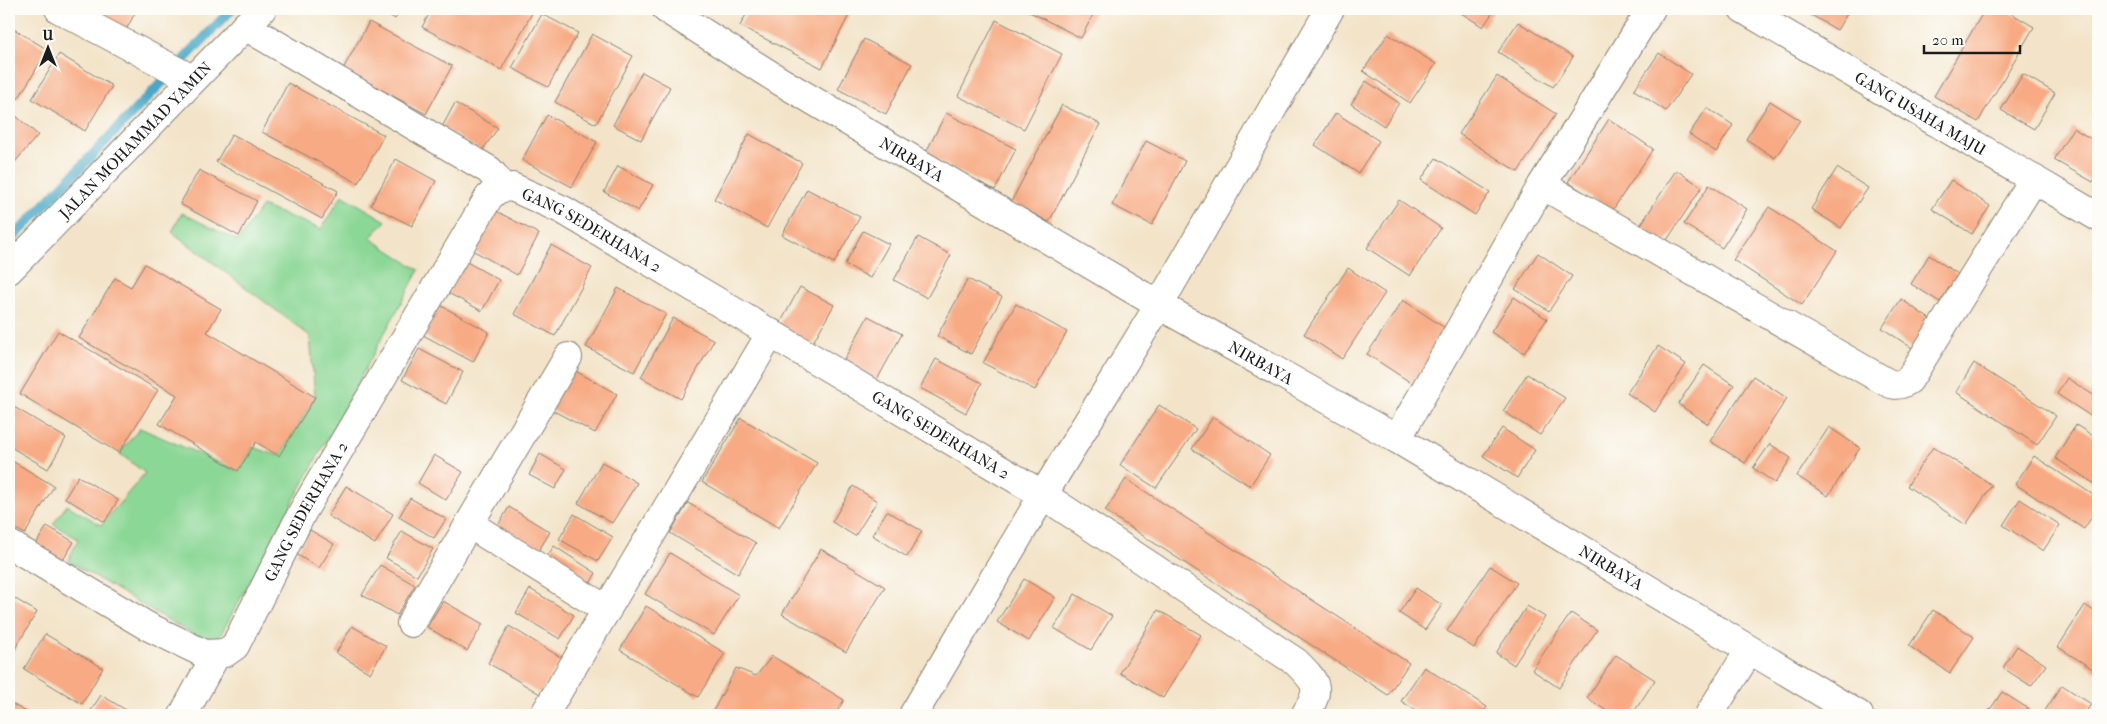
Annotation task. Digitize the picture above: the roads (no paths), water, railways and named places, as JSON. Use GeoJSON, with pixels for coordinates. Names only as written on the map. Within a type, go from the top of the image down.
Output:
{"type":"FeatureCollection","features":[{"type":"Feature","properties":{"kind":"street"},"geometry":{"type":"LineString","coordinates":[[59,9],[192,79]]}},
{"type":"Feature","properties":{"kind":"street","name":"NIRBAYA"},"geometry":{"type":"LineString","coordinates":[[666,9],[780,81],[1159,305],[1397,439],[1859,715]]}},
{"type":"Feature","properties":{"kind":"street"},"geometry":{"type":"LineString","coordinates":[[913,715],[1043,495],[1159,305],[1330,9]]}},
{"type":"Feature","properties":{"kind":"street"},"geometry":{"type":"LineString","coordinates":[[1397,439],[1542,185],[1652,9]]}},
{"type":"Feature","properties":{"kind":"street","name":"GANG USAHA MAJU"},"geometry":{"type":"LineString","coordinates":[[1743,9],[2098,218]]}},
{"type":"Feature","properties":{"kind":"street"},"geometry":{"type":"LineString","coordinates":[[254,17],[489,170],[496,178],[498,189]]}},
{"type":"Feature","properties":{"kind":"street","name":"JALAN MOHAMMAD YAMIN"},"geometry":{"type":"LineString","coordinates":[[9,270],[254,17]]}},
{"type":"Feature","properties":{"kind":"street"},"geometry":{"type":"LineString","coordinates":[[1542,185],[1891,385],[1900,386],[1909,380],[2034,179]]}},
{"type":"Feature","properties":{"kind":"street","name":"GANG SEDERHANA 2"},"geometry":{"type":"LineString","coordinates":[[216,655],[226,654],[235,646],[303,511],[489,197],[498,189],[512,187],[563,210],[1043,495],[1296,662],[1314,679],[1316,692],[1305,715]]}},
{"type":"Feature","properties":{"kind":"street"},"geometry":{"type":"LineString","coordinates":[[544,715],[770,333]]}},
{"type":"Feature","properties":{"kind":"street"},"geometry":{"type":"LineString","coordinates":[[411,623],[568,357]]}},
{"type":"Feature","properties":{"kind":"street"},"geometry":{"type":"LineString","coordinates":[[469,524],[607,610]]}},
{"type":"Feature","properties":{"kind":"street"},"geometry":{"type":"LineString","coordinates":[[9,544],[147,626],[205,654],[216,655],[183,715]]}},
{"type":"Feature","properties":{"kind":"street"},"geometry":{"type":"LineString","coordinates":[[1709,715],[1749,651]]}},
{"type":"Feature","properties":{"kind":"waterway"},"geometry":{"type":"LineString","coordinates":[[9,242],[232,9]]}}]}
